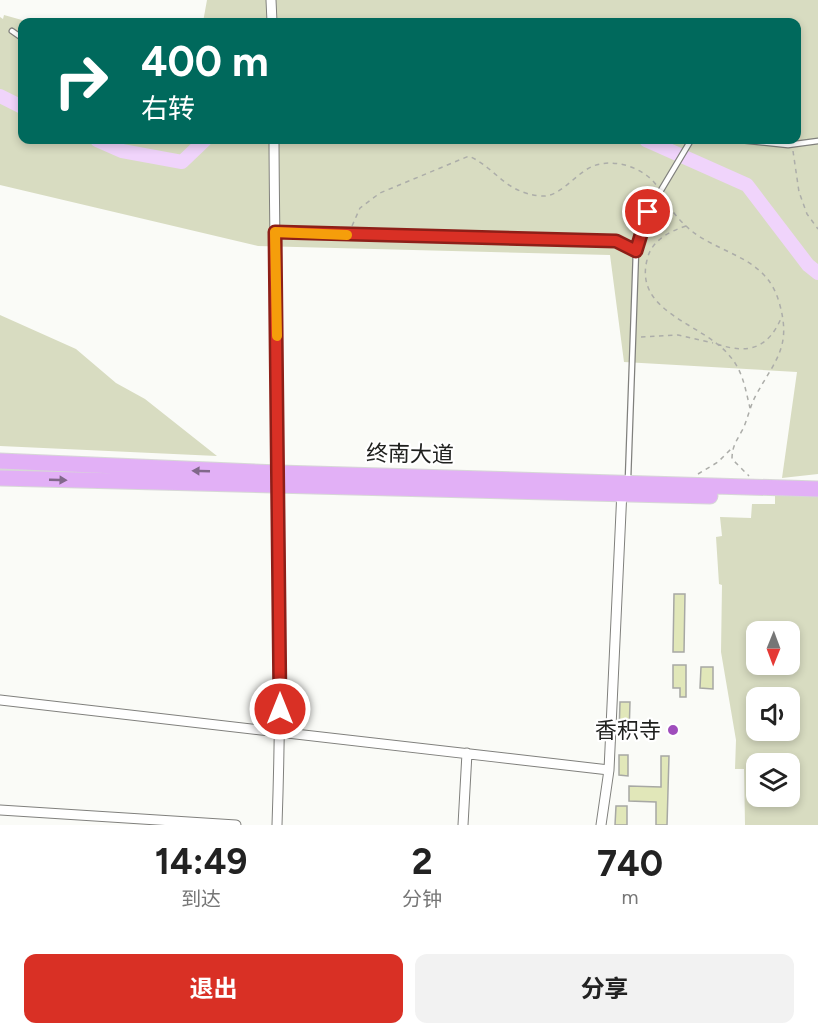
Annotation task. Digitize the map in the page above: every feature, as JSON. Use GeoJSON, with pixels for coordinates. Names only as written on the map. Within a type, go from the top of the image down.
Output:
{"type":"FeatureCollection","features":[{"type":"Feature","properties":{"kind":"highway","name":"终南大道"},"geometry":{"type":"LineString","coordinates":[[0,461],[279,479]]}},
{"type":"Feature","properties":{"kind":"highway","name":"终南大道"},"geometry":{"type":"LineString","coordinates":[[0,478],[279,479],[624,485],[767,488],[811,493]]}},
{"type":"Feature","properties":{"kind":"highway","name":"终南大道"},"geometry":{"type":"LineString","coordinates":[[624,485],[811,493]]}},
{"type":"Feature","properties":{"kind":"street"},"geometry":{"type":"LineString","coordinates":[[271,0],[272,18]]}},
{"type":"Feature","properties":{"kind":"street"},"geometry":{"type":"LineString","coordinates":[[274,144],[279,479],[280,732],[277,825]]}},
{"type":"Feature","properties":{"kind":"street"},"geometry":{"type":"LineString","coordinates":[[275,232],[616,241],[636,251]]}},
{"type":"Feature","properties":{"kind":"street"},"geometry":{"type":"LineString","coordinates":[[602,825],[609,770],[624,485]]}},
{"type":"Feature","properties":{"kind":"street"},"geometry":{"type":"LineString","coordinates":[[0,700],[609,770]]}},
{"type":"Feature","properties":{"kind":"street"},"geometry":{"type":"LineString","coordinates":[[463,825],[467,753]]}},
{"type":"Feature","properties":{"kind":"street"},"geometry":{"type":"LineString","coordinates":[[0,810],[236,825]]}},
{"type":"Feature","properties":{"kind":"lane"},"geometry":{"type":"LineString","coordinates":[[12,31],[18,35]]}},
{"type":"Feature","properties":{"kind":"lane"},"geometry":{"type":"LineString","coordinates":[[801,143],[818,141]]}},
{"type":"Feature","properties":{"kind":"lane"},"geometry":{"type":"LineString","coordinates":[[624,485],[636,251],[648,212],[688,144]]}},
{"type":"Feature","properties":{"kind":"path"},"geometry":{"type":"LineString","coordinates":[[790,144],[796,158],[799,192],[807,214],[818,229]]}},
{"type":"Feature","properties":{"kind":"path"},"geometry":{"type":"LineString","coordinates":[[350,235],[360,208],[380,193],[469,156],[483,163],[504,184],[543,196],[563,188],[591,167],[607,164],[632,166],[645,173],[696,234],[737,253],[759,268],[772,282],[782,315],[783,341],[777,364],[764,382],[732,447],[718,462],[695,476]]}},
{"type":"Feature","properties":{"kind":"path"},"geometry":{"type":"LineString","coordinates":[[687,226],[672,231],[649,249],[644,272],[648,289],[658,305],[701,331],[728,353],[743,375],[750,409]]}},
{"type":"Feature","properties":{"kind":"path"},"geometry":{"type":"LineString","coordinates":[[633,341],[640,337],[678,335],[738,350],[753,348],[772,335],[782,315]]}},
{"type":"Feature","properties":{"kind":"path"},"geometry":{"type":"LineString","coordinates":[[732,447],[732,459],[767,488]]}},
{"type":"Feature","properties":{"kind":"green space"},"geometry":{"type":"Polygon","coordinates":[[[207,0],[818,0],[818,474],[782,478],[797,372],[624,362],[610,255],[258,246],[0,185],[0,17],[3,19],[4,15],[18,19],[18,144],[801,144],[801,18],[204,18],[207,0]]]}},
{"type":"Feature","properties":{"kind":"green space"},"geometry":{"type":"Polygon","coordinates":[[[0,315],[76,349],[116,383],[145,399],[217,456],[0,446],[0,315]]]}},
{"type":"Feature","properties":{"kind":"green space"},"geometry":{"type":"Polygon","coordinates":[[[775,489],[818,489],[818,825],[745,825],[744,769],[735,769],[736,740],[721,652],[722,585],[719,584],[716,537],[722,536],[720,517],[751,518],[752,504],[775,504],[775,489]]]}},
{"type":"Feature","properties":{"kind":"building"},"geometry":{"type":"Polygon","coordinates":[[[674,594],[685,594],[684,652],[673,652],[674,594]]]}},
{"type":"Feature","properties":{"kind":"building"},"geometry":{"type":"Polygon","coordinates":[[[673,665],[686,665],[686,697],[680,697],[680,688],[673,688],[673,665]]]}},
{"type":"Feature","properties":{"kind":"building"},"geometry":{"type":"Polygon","coordinates":[[[701,667],[713,667],[713,689],[700,688],[701,667]]]}},
{"type":"Feature","properties":{"kind":"building"},"geometry":{"type":"Polygon","coordinates":[[[620,702],[630,702],[629,735],[619,735],[620,702]]]}},
{"type":"Feature","properties":{"kind":"building"},"geometry":{"type":"Polygon","coordinates":[[[619,755],[628,755],[628,776],[619,775],[619,755]]]}},
{"type":"Feature","properties":{"kind":"building"},"geometry":{"type":"Polygon","coordinates":[[[661,756],[669,756],[667,825],[656,825],[656,802],[629,801],[629,786],[661,787],[661,756]]]}},
{"type":"Feature","properties":{"kind":"building"},"geometry":{"type":"Polygon","coordinates":[[[616,806],[627,806],[627,825],[615,825],[616,806]]]}},
{"type":"Feature","properties":{"kind":"waterway"},"geometry":{"type":"LineString","coordinates":[[0,96],[18,105]]}},
{"type":"Feature","properties":{"kind":"waterway"},"geometry":{"type":"LineString","coordinates":[[106,144],[122,151],[182,162],[201,144]]}},
{"type":"Feature","properties":{"kind":"waterway"},"geometry":{"type":"LineString","coordinates":[[655,144],[747,185],[808,265],[818,273]]}},
{"type":"Feature","properties":{"kind":"slow traffic"},"geometry":{"type":"LineString","coordinates":[[277,336],[275,232],[347,235]]}},
{"type":"Feature","properties":{"kind":"place","name":"香积寺"},"geometry":{"type":"Point","coordinates":[673,730]}},
{"type":"Feature","properties":{"kind":"route"},"geometry":{"type":"LineString","coordinates":[[280,709],[275,232],[616,241],[636,251],[648,212]]}}]}
